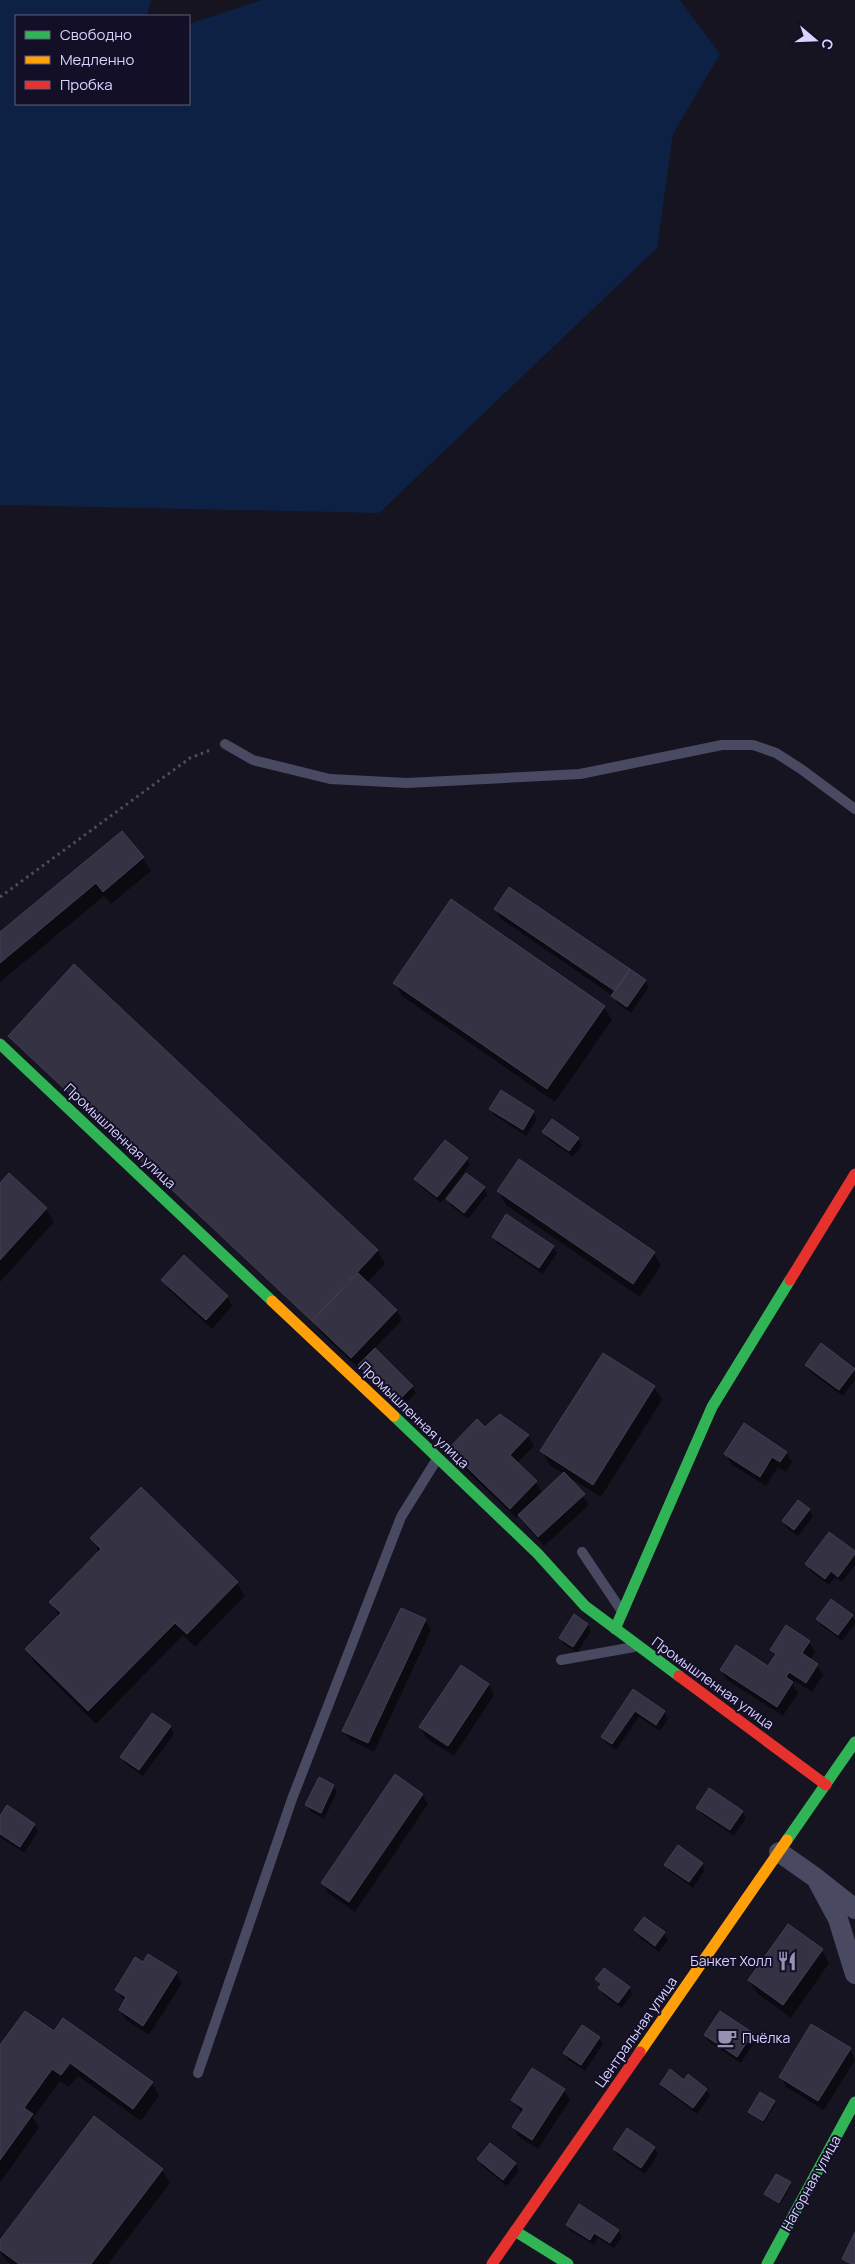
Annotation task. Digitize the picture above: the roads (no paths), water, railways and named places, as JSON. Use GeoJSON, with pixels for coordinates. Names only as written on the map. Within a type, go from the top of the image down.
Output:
{"type":"FeatureCollection","features":[{"type":"Feature","properties":{"kind":"street","name":"Промышленная улица"},"geometry":{"type":"LineString","coordinates":[[0,1044],[438,1458],[538,1554],[586,1606],[637,1646],[826,1785]]}},
{"type":"Feature","properties":{"kind":"street"},"geometry":{"type":"LineString","coordinates":[[615,1629],[712,1407],[751,1335],[855,1174]]}},
{"type":"Feature","properties":{"kind":"street","name":"Центральная улица"},"geometry":{"type":"LineString","coordinates":[[492,2264],[855,1742]]}},
{"type":"Feature","properties":{"kind":"street"},"geometry":{"type":"LineString","coordinates":[[779,1852],[855,1909]]}},
{"type":"Feature","properties":{"kind":"street"},"geometry":{"type":"LineString","coordinates":[[816,1878],[838,1919],[855,1974]]}},
{"type":"Feature","properties":{"kind":"street","name":"Нагорная улица"},"geometry":{"type":"LineString","coordinates":[[766,2264],[855,2102]]}},
{"type":"Feature","properties":{"kind":"street"},"geometry":{"type":"LineString","coordinates":[[515,2231],[568,2264]]}},
{"type":"Feature","properties":{"kind":"lane"},"geometry":{"type":"LineString","coordinates":[[225,744],[253,760],[330,779],[407,783],[580,774],[722,745],[753,745],[776,753],[855,809]]}},
{"type":"Feature","properties":{"kind":"lane"},"geometry":{"type":"LineString","coordinates":[[198,2074],[292,1799],[401,1517],[438,1458]]}},
{"type":"Feature","properties":{"kind":"lane"},"geometry":{"type":"LineString","coordinates":[[582,1552],[622,1610]]}},
{"type":"Feature","properties":{"kind":"lane"},"geometry":{"type":"LineString","coordinates":[[561,1660],[637,1646]]}},
{"type":"Feature","properties":{"kind":"water"},"geometry":{"type":"Polygon","coordinates":[[[0,0],[151,0],[147,15],[15,15],[15,105],[190,105],[190,24],[262,0],[680,0],[720,54],[673,134],[657,248],[379,513],[0,505],[0,0]]]}},
{"type":"Feature","properties":{"kind":"place","name":"Банкет Холл"},"geometry":{"type":"Point","coordinates":[787,1961]}},
{"type":"Feature","properties":{"kind":"place","name":"Пчёлка"},"geometry":{"type":"Point","coordinates":[727,2038]}}]}
